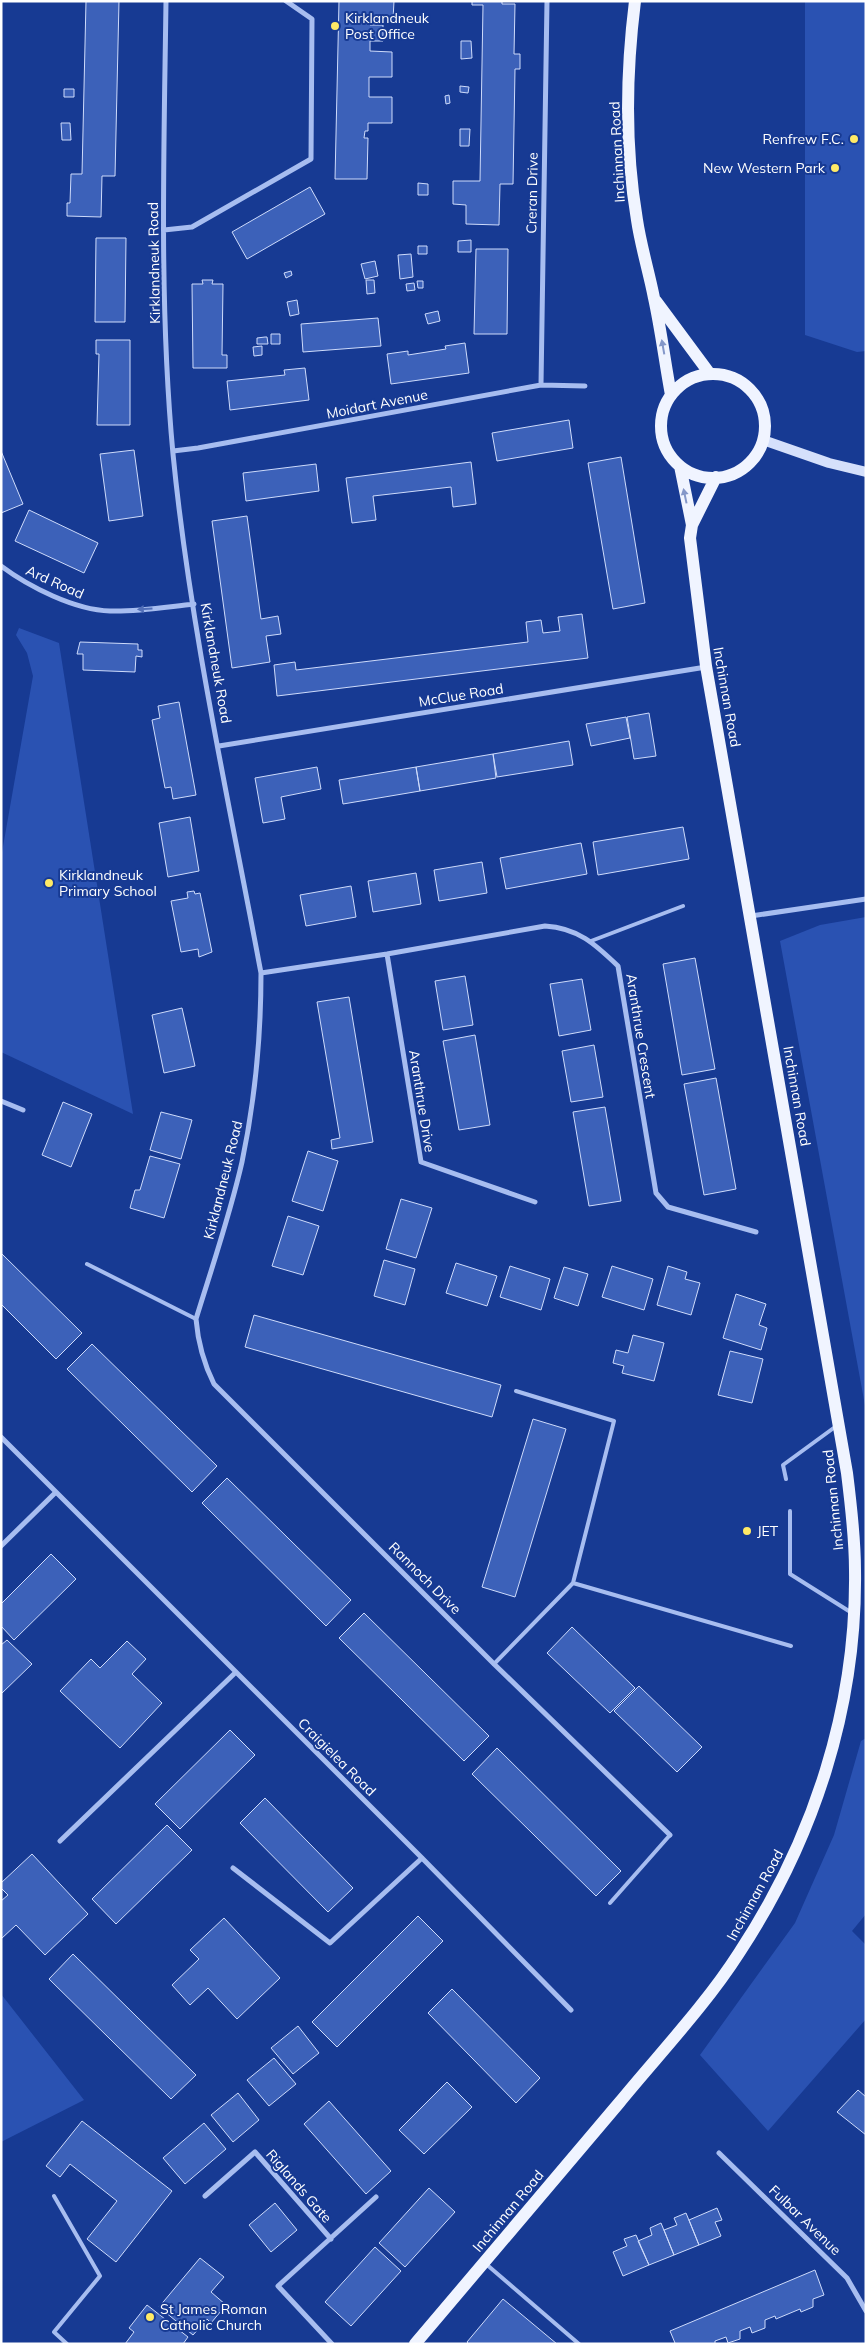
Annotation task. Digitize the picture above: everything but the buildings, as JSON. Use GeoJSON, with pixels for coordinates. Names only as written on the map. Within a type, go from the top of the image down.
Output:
{"type":"FeatureCollection","features":[{"type":"Feature","properties":{"kind":"main road","name":"Inchinnan Road"},"geometry":{"type":"LineString","coordinates":[[635,1],[631,36],[628,132],[631,173],[636,220],[654,299],[671,395]]}},
{"type":"Feature","properties":{"kind":"main road","name":"Inchinnan Road"},"geometry":{"type":"LineString","coordinates":[[654,299],[710,374]]}},
{"type":"Feature","properties":{"kind":"main road"},"geometry":{"type":"LineString","coordinates":[[710,374],[727,375],[741,382],[754,393],[762,407],[765,424],[763,440],[754,457],[740,470],[716,477],[697,475],[680,466],[670,454],[663,440],[661,425],[664,409],[671,395],[682,384],[695,377],[710,374]]}},
{"type":"Feature","properties":{"kind":"main road","name":"Inchinnan Road"},"geometry":{"type":"LineString","coordinates":[[680,466],[692,525]]}},
{"type":"Feature","properties":{"kind":"main road","name":"Inchinnan Road"},"geometry":{"type":"LineString","coordinates":[[415,2344],[694,2013],[738,1955],[789,1867],[817,1803],[840,1717],[853,1614],[854,1532],[839,1424],[706,666],[690,538],[692,525],[716,477]]}},
{"type":"Feature","properties":{"kind":"street","name":"Kirklandneuk Road"},"geometry":{"type":"LineString","coordinates":[[166,1],[164,230],[173,451],[194,604],[261,973],[261,1015],[256,1085],[249,1124],[241,1164],[196,1319]]}},
{"type":"Feature","properties":{"kind":"street"},"geometry":{"type":"LineString","coordinates":[[164,230],[192,227],[311,159],[312,19],[286,1]]}},
{"type":"Feature","properties":{"kind":"street","name":"Creran Drive"},"geometry":{"type":"LineString","coordinates":[[541,385],[547,1]]}},
{"type":"Feature","properties":{"kind":"street","name":"Moidart Avenue"},"geometry":{"type":"LineString","coordinates":[[173,451],[541,385],[585,386]]}},
{"type":"Feature","properties":{"kind":"street"},"geometry":{"type":"LineString","coordinates":[[763,440],[828,463],[866,472]]}},
{"type":"Feature","properties":{"kind":"street","name":"Ard Road"},"geometry":{"type":"LineString","coordinates":[[1,566],[19,580],[86,608],[109,611],[194,604]]}},
{"type":"Feature","properties":{"kind":"street","name":"McClue Road"},"geometry":{"type":"LineString","coordinates":[[219,746],[706,666]]}},
{"type":"Feature","properties":{"kind":"street"},"geometry":{"type":"LineString","coordinates":[[751,916],[866,899]]}},
{"type":"Feature","properties":{"kind":"street","name":"Aranthrue Crescent"},"geometry":{"type":"LineString","coordinates":[[261,973],[387,954],[545,926],[564,927],[592,942],[618,966],[656,1193],[668,1207],[756,1232]]}},
{"type":"Feature","properties":{"kind":"street","name":"Aranthrue Drive"},"geometry":{"type":"LineString","coordinates":[[387,954],[421,1162],[536,1202]]}},
{"type":"Feature","properties":{"kind":"street"},"geometry":{"type":"LineString","coordinates":[[1,1102],[23,1110]]}},
{"type":"Feature","properties":{"kind":"street","name":"Rannoch Drive"},"geometry":{"type":"LineString","coordinates":[[196,1319],[198,1343],[204,1364],[214,1384],[494,1664],[670,1835]]}},
{"type":"Feature","properties":{"kind":"street","name":"Craigielea Road"},"geometry":{"type":"LineString","coordinates":[[1,1437],[422,1858],[570,2010]]}},
{"type":"Feature","properties":{"kind":"street"},"geometry":{"type":"LineString","coordinates":[[1,1546],[56,1492]]}},
{"type":"Feature","properties":{"kind":"street"},"geometry":{"type":"LineString","coordinates":[[60,1840],[236,1672]]}},
{"type":"Feature","properties":{"kind":"street"},"geometry":{"type":"LineString","coordinates":[[233,1868],[330,1943],[422,1858]]}},
{"type":"Feature","properties":{"kind":"street","name":"Riglands Gate"},"geometry":{"type":"LineString","coordinates":[[205,2196],[255,2152],[330,2239]]}},
{"type":"Feature","properties":{"kind":"street","name":"Fulbar Avenue"},"geometry":{"type":"LineString","coordinates":[[719,2153],[841,2272],[866,2311]]}},
{"type":"Feature","properties":{"kind":"street","name":"Riglands Gate"},"geometry":{"type":"LineString","coordinates":[[332,2344],[278,2286],[376,2197]]}},
{"type":"Feature","properties":{"kind":"lane"},"geometry":{"type":"LineString","coordinates":[[592,942],[683,906]]}},
{"type":"Feature","properties":{"kind":"lane"},"geometry":{"type":"LineString","coordinates":[[87,1264],[196,1319]]}},
{"type":"Feature","properties":{"kind":"lane"},"geometry":{"type":"LineString","coordinates":[[494,1664],[572,1583],[614,1421],[516,1391]]}},
{"type":"Feature","properties":{"kind":"lane"},"geometry":{"type":"LineString","coordinates":[[786,1479],[783,1465],[839,1424]]}},
{"type":"Feature","properties":{"kind":"lane"},"geometry":{"type":"LineString","coordinates":[[790,1511],[790,1574],[853,1614]]}},
{"type":"Feature","properties":{"kind":"lane"},"geometry":{"type":"LineString","coordinates":[[572,1583],[791,1646]]}},
{"type":"Feature","properties":{"kind":"lane"},"geometry":{"type":"LineString","coordinates":[[610,1903],[670,1835]]}},
{"type":"Feature","properties":{"kind":"lane"},"geometry":{"type":"LineString","coordinates":[[54,2196],[100,2276],[54,2332],[67,2344]]}},
{"type":"Feature","properties":{"kind":"lane"},"geometry":{"type":"LineString","coordinates":[[484,2263],[579,2344]]}},
{"type":"Feature","properties":{"kind":"shaded area","name":"New Western Park"},"geometry":{"type":"Polygon","coordinates":[[[805,1],[866,1],[866,351],[857,352],[805,335],[805,1]]]}},
{"type":"Feature","properties":{"kind":"shaded area","name":"Kirklandneuk Primary School"},"geometry":{"type":"Polygon","coordinates":[[[19,628],[59,643],[133,1114],[1,1052],[1,858],[33,676],[27,653],[16,635],[19,628]]]}},
{"type":"Feature","properties":{"kind":"shaded area"},"geometry":{"type":"Polygon","coordinates":[[[866,917],[866,1411],[780,941],[820,925],[866,917]]]}},
{"type":"Feature","properties":{"kind":"shaded area"},"geometry":{"type":"Polygon","coordinates":[[[866,1738],[866,1914],[852,1931],[866,1945],[866,2019],[768,2131],[700,2055],[795,1923],[834,1835],[861,1741],[866,1738]]]}},
{"type":"Feature","properties":{"kind":"shaded area"},"geometry":{"type":"Polygon","coordinates":[[[1,1994],[84,2100],[1,2142],[1,1994]]]}},
{"type":"Feature","properties":{"kind":"place","name":"Kirklandneuk Post Office"},"geometry":{"type":"Point","coordinates":[335,26]}},
{"type":"Feature","properties":{"kind":"place","name":"Renfrew F.C."},"geometry":{"type":"Point","coordinates":[854,139]}},
{"type":"Feature","properties":{"kind":"place","name":"New Western Park"},"geometry":{"type":"Point","coordinates":[835,168]}},
{"type":"Feature","properties":{"kind":"place","name":"Kirklandneuk Primary School"},"geometry":{"type":"Point","coordinates":[49,883]}},
{"type":"Feature","properties":{"kind":"place","name":"JET"},"geometry":{"type":"Point","coordinates":[747,1531]}},
{"type":"Feature","properties":{"kind":"place","name":"St James Roman Catholic Church"},"geometry":{"type":"Point","coordinates":[150,2317]}}]}
